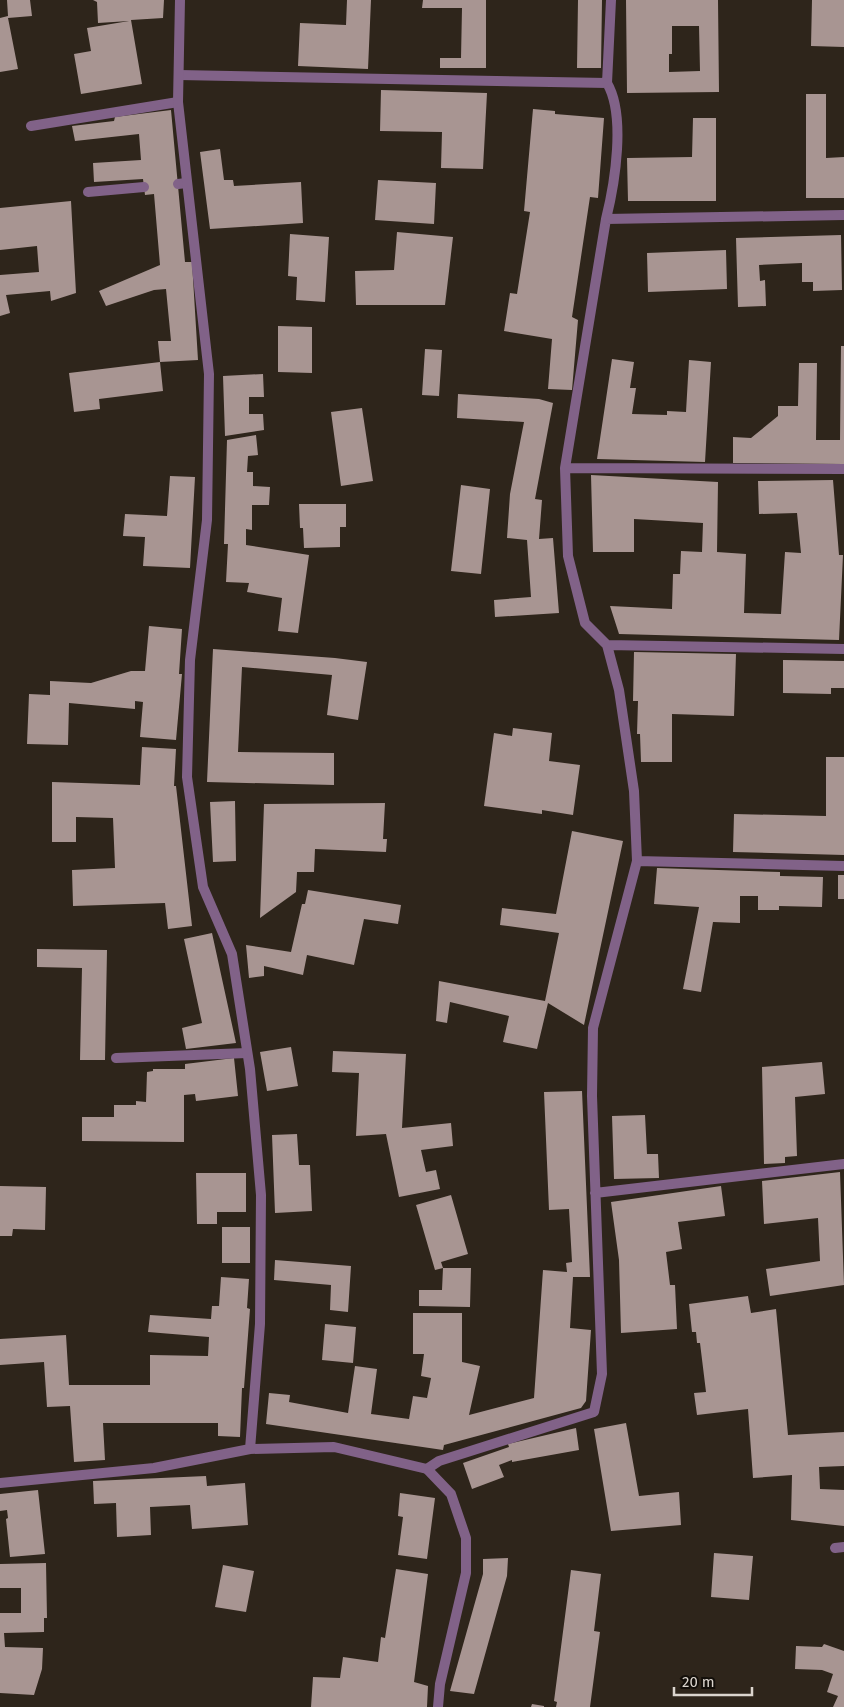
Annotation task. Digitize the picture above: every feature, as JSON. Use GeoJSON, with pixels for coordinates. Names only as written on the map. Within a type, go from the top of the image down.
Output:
{"type":"FeatureCollection","features":[{"type":"Feature","properties":{"kind":"street"},"geometry":{"type":"LineString","coordinates":[[180,0],[178,102],[182,183],[209,374],[206,520],[190,660],[188,777],[203,887],[232,954],[247,1053],[261,1195],[260,1324],[250,1449]]}},
{"type":"Feature","properties":{"kind":"street"},"geometry":{"type":"LineString","coordinates":[[427,1468],[439,1461],[594,1412],[602,1374],[592,1096],[593,1028],[637,860],[632,782],[619,690],[607,646],[585,623],[568,556],[565,468],[606,219],[614,186],[617,116],[614,95],[607,83],[611,0]]}},
{"type":"Feature","properties":{"kind":"street"},"geometry":{"type":"LineString","coordinates":[[179,75],[607,83]]}},
{"type":"Feature","properties":{"kind":"street"},"geometry":{"type":"LineString","coordinates":[[31,126],[178,102]]}},
{"type":"Feature","properties":{"kind":"street"},"geometry":{"type":"LineString","coordinates":[[88,192],[144,187]]}},
{"type":"Feature","properties":{"kind":"street"},"geometry":{"type":"LineString","coordinates":[[606,219],[844,215]]}},
{"type":"Feature","properties":{"kind":"street"},"geometry":{"type":"LineString","coordinates":[[565,468],[844,469]]}},
{"type":"Feature","properties":{"kind":"street"},"geometry":{"type":"LineString","coordinates":[[607,646],[844,649]]}},
{"type":"Feature","properties":{"kind":"street"},"geometry":{"type":"LineString","coordinates":[[637,860],[844,866]]}},
{"type":"Feature","properties":{"kind":"street"},"geometry":{"type":"LineString","coordinates":[[116,1058],[247,1053]]}},
{"type":"Feature","properties":{"kind":"street"},"geometry":{"type":"LineString","coordinates":[[595,1193],[844,1164]]}},
{"type":"Feature","properties":{"kind":"street"},"geometry":{"type":"LineString","coordinates":[[0,1483],[154,1468],[250,1449],[334,1447],[427,1468],[451,1494],[466,1538],[466,1573],[440,1684],[438,1707]]}},
{"type":"Feature","properties":{"kind":"building"},"geometry":{"type":"Polygon","coordinates":[[[7,0],[30,0],[32,16],[8,18],[18,69],[0,72],[0,18],[8,16],[7,0]]]}},
{"type":"Feature","properties":{"kind":"building"},"geometry":{"type":"Polygon","coordinates":[[[93,0],[164,0],[163,18],[131,20],[142,84],[81,94],[74,54],[91,51],[87,28],[129,21],[98,23],[97,2],[93,0]]]}},
{"type":"Feature","properties":{"kind":"building"},"geometry":{"type":"Polygon","coordinates":[[[347,0],[371,0],[368,69],[298,66],[300,23],[346,25],[347,0]]]}},
{"type":"Feature","properties":{"kind":"building"},"geometry":{"type":"Polygon","coordinates":[[[423,0],[486,0],[486,68],[440,68],[440,58],[461,58],[462,8],[422,8],[423,0]]]}},
{"type":"Feature","properties":{"kind":"building"},"geometry":{"type":"Polygon","coordinates":[[[578,0],[602,0],[601,68],[577,68],[578,0]]]}},
{"type":"Feature","properties":{"kind":"building"},"geometry":{"type":"Polygon","coordinates":[[[626,0],[718,0],[719,92],[627,93],[626,0]],[[672,26],[672,54],[669,54],[669,72],[700,71],[699,26],[672,26]]]}},
{"type":"Feature","properties":{"kind":"building"},"geometry":{"type":"Polygon","coordinates":[[[812,0],[844,0],[844,47],[811,46],[812,0]]]}},
{"type":"Feature","properties":{"kind":"building"},"geometry":{"type":"Polygon","coordinates":[[[381,90],[487,93],[483,169],[441,168],[442,132],[380,131],[381,90]]]}},
{"type":"Feature","properties":{"kind":"building"},"geometry":{"type":"Polygon","coordinates":[[[806,94],[826,94],[826,158],[844,157],[844,198],[806,198],[806,94]]]}},
{"type":"Feature","properties":{"kind":"building"},"geometry":{"type":"Polygon","coordinates":[[[533,109],[555,111],[555,114],[604,118],[598,198],[590,197],[572,317],[578,320],[572,390],[548,389],[552,339],[504,331],[510,293],[517,294],[530,212],[524,211],[533,109]]]}},
{"type":"Feature","properties":{"kind":"building"},"geometry":{"type":"Polygon","coordinates":[[[171,110],[185,262],[192,262],[198,360],[160,362],[158,341],[171,341],[166,289],[154,290],[106,306],[99,291],[160,265],[154,194],[145,195],[143,179],[94,182],[93,163],[141,160],[139,134],[75,141],[72,126],[114,121],[115,117],[171,110]]]}},
{"type":"Feature","properties":{"kind":"building"},"geometry":{"type":"Polygon","coordinates":[[[693,118],[716,118],[716,201],[628,201],[627,158],[692,157],[693,118]]]}},
{"type":"Feature","properties":{"kind":"building"},"geometry":{"type":"Polygon","coordinates":[[[220,149],[224,180],[233,180],[234,186],[301,182],[303,223],[210,229],[200,152],[220,149]]]}},
{"type":"Feature","properties":{"kind":"building"},"geometry":{"type":"Polygon","coordinates":[[[378,180],[436,183],[434,224],[375,220],[378,180]]]}},
{"type":"Feature","properties":{"kind":"building"},"geometry":{"type":"Polygon","coordinates":[[[71,201],[76,293],[51,301],[50,291],[6,295],[10,313],[0,316],[0,275],[39,272],[37,246],[0,250],[0,208],[71,201]]]}},
{"type":"Feature","properties":{"kind":"building"},"geometry":{"type":"Polygon","coordinates":[[[397,232],[453,237],[445,305],[356,305],[355,271],[394,270],[397,232]]]}},
{"type":"Feature","properties":{"kind":"building"},"geometry":{"type":"Polygon","coordinates":[[[290,234],[329,237],[325,302],[296,300],[297,277],[288,276],[290,234]]]}},
{"type":"Feature","properties":{"kind":"building"},"geometry":{"type":"Polygon","coordinates":[[[841,235],[842,290],[813,291],[813,282],[802,282],[802,263],[759,265],[760,281],[765,280],[766,306],[738,307],[736,238],[841,235]]]}},
{"type":"Feature","properties":{"kind":"building"},"geometry":{"type":"Polygon","coordinates":[[[726,250],[727,289],[648,292],[647,253],[726,250]]]}},
{"type":"Feature","properties":{"kind":"building"},"geometry":{"type":"Polygon","coordinates":[[[278,326],[312,327],[312,373],[278,372],[278,326]]]}},
{"type":"Feature","properties":{"kind":"building"},"geometry":{"type":"Polygon","coordinates":[[[841,346],[844,346],[844,464],[733,463],[733,437],[751,438],[778,416],[778,406],[798,406],[799,363],[817,363],[816,440],[840,440],[841,346]]]}},
{"type":"Feature","properties":{"kind":"building"},"geometry":{"type":"Polygon","coordinates":[[[425,349],[442,350],[439,396],[422,395],[425,349]]]}},
{"type":"Feature","properties":{"kind":"building"},"geometry":{"type":"Polygon","coordinates":[[[612,359],[634,362],[630,388],[636,388],[632,414],[667,415],[667,411],[686,412],[689,360],[711,362],[705,462],[597,459],[612,359]]]}},
{"type":"Feature","properties":{"kind":"building"},"geometry":{"type":"Polygon","coordinates":[[[160,362],[163,391],[99,399],[100,409],[74,412],[69,373],[160,362]]]}},
{"type":"Feature","properties":{"kind":"building"},"geometry":{"type":"Polygon","coordinates":[[[263,374],[264,397],[249,397],[249,414],[263,414],[264,430],[225,436],[223,376],[263,374]]]}},
{"type":"Feature","properties":{"kind":"building"},"geometry":{"type":"Polygon","coordinates":[[[458,394],[539,399],[553,403],[535,499],[542,500],[539,539],[553,538],[559,613],[495,617],[494,600],[531,597],[527,540],[507,538],[510,494],[524,422],[457,418],[458,394]]]}},
{"type":"Feature","properties":{"kind":"building"},"geometry":{"type":"Polygon","coordinates":[[[362,408],[373,481],[341,486],[331,412],[362,408]]]}},
{"type":"Feature","properties":{"kind":"building"},"geometry":{"type":"Polygon","coordinates":[[[256,435],[258,455],[248,456],[247,472],[253,472],[253,486],[270,487],[269,505],[252,505],[252,530],[246,529],[246,545],[309,555],[298,633],[278,631],[282,598],[247,592],[249,583],[226,582],[228,544],[224,544],[227,440],[256,435]]]}},
{"type":"Feature","properties":{"kind":"building"},"geometry":{"type":"Polygon","coordinates":[[[591,475],[718,482],[717,552],[746,554],[744,613],[781,614],[785,552],[801,553],[797,513],[759,514],[758,481],[833,480],[839,555],[843,555],[839,640],[619,634],[610,606],[672,609],[673,574],[680,574],[681,551],[702,552],[703,523],[634,519],[634,552],[593,552],[591,475]]]}},
{"type":"Feature","properties":{"kind":"building"},"geometry":{"type":"Polygon","coordinates":[[[170,476],[195,477],[190,568],[143,566],[145,537],[123,536],[125,514],[167,516],[170,476]]]}},
{"type":"Feature","properties":{"kind":"building"},"geometry":{"type":"Polygon","coordinates":[[[461,485],[490,489],[481,574],[451,571],[461,485]]]}},
{"type":"Feature","properties":{"kind":"building"},"geometry":{"type":"Polygon","coordinates":[[[299,504],[346,504],[346,527],[340,527],[340,547],[304,548],[303,528],[300,528],[299,504]]]}},
{"type":"Feature","properties":{"kind":"building"},"geometry":{"type":"Polygon","coordinates":[[[149,626],[182,629],[179,674],[182,674],[176,740],[140,737],[143,702],[135,701],[135,709],[69,703],[68,745],[27,744],[29,694],[50,695],[50,681],[91,683],[131,671],[145,671],[149,626]]]}},
{"type":"Feature","properties":{"kind":"building"},"geometry":{"type":"Polygon","coordinates":[[[213,649],[367,662],[358,720],[327,715],[332,675],[242,667],[238,752],[334,753],[334,785],[207,782],[213,649]]]}},
{"type":"Feature","properties":{"kind":"building"},"geometry":{"type":"Polygon","coordinates":[[[634,652],[736,654],[734,716],[672,714],[672,762],[641,762],[640,734],[637,734],[638,701],[633,701],[634,652]]]}},
{"type":"Feature","properties":{"kind":"building"},"geometry":{"type":"Polygon","coordinates":[[[783,660],[844,661],[844,688],[831,688],[831,694],[783,693],[783,660]]]}},
{"type":"Feature","properties":{"kind":"building"},"geometry":{"type":"Polygon","coordinates":[[[513,728],[552,733],[549,761],[580,765],[573,815],[542,810],[542,814],[484,806],[494,733],[512,736],[513,728]]]}},
{"type":"Feature","properties":{"kind":"building"},"geometry":{"type":"Polygon","coordinates":[[[142,747],[176,749],[174,786],[176,786],[192,926],[168,929],[165,903],[73,906],[72,870],[115,868],[113,818],[76,817],[76,842],[52,842],[52,782],[140,785],[142,747]]]}},
{"type":"Feature","properties":{"kind":"building"},"geometry":{"type":"Polygon","coordinates":[[[826,757],[844,757],[844,855],[733,852],[734,814],[826,816],[826,757]]]}},
{"type":"Feature","properties":{"kind":"building"},"geometry":{"type":"Polygon","coordinates":[[[235,801],[236,861],[213,862],[210,802],[235,801]]]}},
{"type":"Feature","properties":{"kind":"building"},"geometry":{"type":"Polygon","coordinates":[[[385,803],[383,839],[387,839],[386,852],[315,849],[314,872],[297,872],[296,892],[260,918],[264,804],[385,803]]]}},
{"type":"Feature","properties":{"kind":"building"},"geometry":{"type":"Polygon","coordinates":[[[572,831],[623,841],[584,1025],[548,1003],[537,1049],[503,1042],[509,1016],[450,1002],[447,1023],[436,1021],[439,981],[545,1001],[559,933],[500,925],[502,908],[556,914],[572,831]]]}},
{"type":"Feature","properties":{"kind":"building"},"geometry":{"type":"Polygon","coordinates":[[[657,868],[780,872],[780,876],[823,877],[822,907],[779,906],[779,910],[758,910],[758,896],[740,896],[740,923],[713,922],[701,992],[683,989],[699,907],[654,904],[657,868]]]}},
{"type":"Feature","properties":{"kind":"building"},"geometry":{"type":"Polygon","coordinates":[[[838,875],[844,875],[844,899],[838,899],[838,875]]]}},
{"type":"Feature","properties":{"kind":"building"},"geometry":{"type":"Polygon","coordinates":[[[308,890],[401,905],[398,924],[364,919],[354,965],[307,955],[303,975],[264,966],[264,976],[249,978],[246,945],[291,952],[302,904],[305,904],[308,890]]]}},
{"type":"Feature","properties":{"kind":"building"},"geometry":{"type":"Polygon","coordinates":[[[212,933],[236,1043],[186,1049],[182,1028],[202,1023],[184,939],[212,933]]]}},
{"type":"Feature","properties":{"kind":"building"},"geometry":{"type":"Polygon","coordinates":[[[37,949],[107,950],[105,1060],[80,1060],[82,968],[37,967],[37,949]]]}},
{"type":"Feature","properties":{"kind":"building"},"geometry":{"type":"Polygon","coordinates":[[[291,1047],[298,1086],[267,1091],[260,1052],[291,1047]]]}},
{"type":"Feature","properties":{"kind":"building"},"geometry":{"type":"Polygon","coordinates":[[[333,1051],[406,1054],[402,1128],[451,1123],[453,1146],[421,1150],[426,1172],[436,1170],[440,1189],[399,1197],[386,1134],[356,1136],[359,1073],[332,1072],[333,1051]]]}},
{"type":"Feature","properties":{"kind":"building"},"geometry":{"type":"Polygon","coordinates":[[[234,1058],[238,1096],[196,1101],[195,1094],[184,1095],[184,1142],[82,1141],[82,1117],[114,1117],[114,1105],[136,1105],[136,1101],[146,1102],[147,1072],[153,1071],[153,1069],[185,1069],[185,1064],[234,1058]]]}},
{"type":"Feature","properties":{"kind":"building"},"geometry":{"type":"Polygon","coordinates":[[[822,1062],[825,1094],[795,1097],[797,1156],[785,1157],[785,1163],[764,1164],[762,1067],[822,1062]]]}},
{"type":"Feature","properties":{"kind":"building"},"geometry":{"type":"Polygon","coordinates":[[[582,1091],[590,1277],[573,1277],[570,1328],[591,1330],[586,1401],[581,1408],[444,1445],[443,1450],[266,1424],[269,1393],[290,1395],[289,1402],[348,1413],[355,1366],[377,1369],[371,1414],[409,1419],[413,1396],[427,1398],[431,1378],[421,1376],[424,1354],[413,1354],[413,1313],[462,1313],[462,1362],[480,1366],[469,1415],[534,1398],[543,1270],[567,1272],[566,1263],[572,1262],[569,1209],[549,1210],[544,1092],[582,1091]]]}},
{"type":"Feature","properties":{"kind":"building"},"geometry":{"type":"Polygon","coordinates":[[[645,1115],[647,1154],[658,1154],[659,1178],[614,1179],[612,1116],[645,1115]]]}},
{"type":"Feature","properties":{"kind":"building"},"geometry":{"type":"Polygon","coordinates":[[[297,1134],[299,1165],[310,1165],[312,1211],[275,1213],[272,1135],[297,1134]]]}},
{"type":"Feature","properties":{"kind":"building"},"geometry":{"type":"Polygon","coordinates":[[[840,1172],[844,1285],[770,1296],[766,1269],[820,1261],[818,1218],[764,1224],[762,1181],[840,1172]]]}},
{"type":"Feature","properties":{"kind":"building"},"geometry":{"type":"Polygon","coordinates":[[[196,1173],[246,1173],[246,1212],[217,1212],[217,1224],[197,1224],[196,1173]]]}},
{"type":"Feature","properties":{"kind":"building"},"geometry":{"type":"Polygon","coordinates":[[[0,1186],[46,1187],[45,1230],[13,1229],[12,1236],[0,1236],[0,1186]]]}},
{"type":"Feature","properties":{"kind":"building"},"geometry":{"type":"Polygon","coordinates":[[[721,1186],[725,1216],[678,1222],[682,1249],[666,1252],[670,1285],[675,1285],[677,1329],[621,1333],[619,1260],[611,1202],[721,1186]]]}},
{"type":"Feature","properties":{"kind":"building"},"geometry":{"type":"Polygon","coordinates":[[[451,1195],[468,1254],[441,1262],[443,1268],[435,1270],[416,1205],[451,1195]]]}},
{"type":"Feature","properties":{"kind":"building"},"geometry":{"type":"Polygon","coordinates":[[[222,1227],[250,1227],[250,1263],[222,1263],[222,1227]]]}},
{"type":"Feature","properties":{"kind":"building"},"geometry":{"type":"Polygon","coordinates":[[[275,1260],[351,1266],[348,1312],[330,1310],[331,1285],[274,1280],[275,1260]]]}},
{"type":"Feature","properties":{"kind":"building"},"geometry":{"type":"Polygon","coordinates":[[[443,1268],[471,1268],[470,1307],[419,1306],[419,1290],[442,1290],[443,1268]]]}},
{"type":"Feature","properties":{"kind":"building"},"geometry":{"type":"Polygon","coordinates":[[[221,1277],[249,1279],[247,1308],[250,1309],[244,1388],[242,1388],[240,1437],[218,1436],[218,1423],[103,1423],[105,1460],[74,1462],[70,1406],[47,1407],[44,1362],[0,1365],[0,1339],[66,1335],[69,1385],[150,1385],[150,1355],[208,1356],[209,1337],[148,1332],[150,1315],[211,1319],[212,1306],[219,1306],[221,1277]]]}},
{"type":"Feature","properties":{"kind":"building"},"geometry":{"type":"Polygon","coordinates":[[[748,1296],[751,1313],[776,1309],[788,1435],[844,1432],[844,1466],[819,1467],[820,1489],[844,1490],[844,1526],[791,1520],[792,1475],[753,1478],[748,1409],[697,1415],[694,1393],[706,1392],[700,1343],[697,1343],[696,1332],[692,1332],[689,1304],[748,1296]]]}},
{"type":"Feature","properties":{"kind":"building"},"geometry":{"type":"Polygon","coordinates":[[[325,1324],[356,1327],[353,1363],[322,1360],[325,1324]]]}},
{"type":"Feature","properties":{"kind":"building"},"geometry":{"type":"Polygon","coordinates":[[[626,1423],[639,1496],[679,1492],[681,1525],[611,1531],[594,1429],[626,1423]]]}},
{"type":"Feature","properties":{"kind":"building"},"geometry":{"type":"Polygon","coordinates":[[[576,1428],[579,1450],[512,1462],[512,1460],[499,1465],[504,1477],[472,1489],[463,1463],[509,1447],[508,1444],[576,1428]]]}},
{"type":"Feature","properties":{"kind":"building"},"geometry":{"type":"Polygon","coordinates":[[[206,1476],[207,1486],[245,1483],[248,1525],[192,1529],[190,1505],[150,1507],[151,1535],[117,1537],[116,1503],[94,1504],[93,1481],[206,1476]]]}},
{"type":"Feature","properties":{"kind":"building"},"geometry":{"type":"Polygon","coordinates":[[[38,1490],[45,1554],[10,1557],[6,1519],[8,1518],[7,1510],[0,1511],[0,1494],[38,1490]]]}},
{"type":"Feature","properties":{"kind":"building"},"geometry":{"type":"Polygon","coordinates":[[[400,1493],[435,1498],[427,1559],[398,1555],[403,1517],[398,1516],[400,1493]]]}},
{"type":"Feature","properties":{"kind":"building"},"geometry":{"type":"Polygon","coordinates":[[[714,1553],[753,1556],[749,1600],[711,1597],[714,1553]]]}},
{"type":"Feature","properties":{"kind":"building"},"geometry":{"type":"Polygon","coordinates":[[[508,1558],[507,1576],[474,1694],[450,1691],[483,1574],[483,1559],[508,1558]]]}},
{"type":"Feature","properties":{"kind":"building"},"geometry":{"type":"Polygon","coordinates":[[[46,1563],[47,1618],[44,1618],[44,1632],[4,1633],[5,1647],[43,1648],[42,1669],[34,1695],[0,1693],[0,1613],[21,1613],[21,1588],[0,1588],[0,1564],[46,1563]]]}},
{"type":"Feature","properties":{"kind":"building"},"geometry":{"type":"Polygon","coordinates":[[[223,1565],[254,1571],[246,1612],[215,1607],[223,1565]]]}},
{"type":"Feature","properties":{"kind":"building"},"geometry":{"type":"Polygon","coordinates":[[[396,1569],[428,1574],[414,1682],[428,1686],[427,1707],[311,1707],[313,1677],[340,1678],[343,1657],[378,1662],[381,1637],[385,1638],[396,1569]]]}},
{"type":"Feature","properties":{"kind":"building"},"geometry":{"type":"Polygon","coordinates":[[[571,1570],[601,1574],[594,1631],[600,1632],[590,1707],[556,1707],[557,1702],[554,1701],[571,1570]]]}},
{"type":"Feature","properties":{"kind":"building"},"geometry":{"type":"Polygon","coordinates":[[[824,1644],[844,1651],[844,1707],[833,1707],[838,1696],[827,1692],[833,1674],[822,1670],[795,1669],[796,1646],[822,1647],[824,1644]]]}},
{"type":"Feature","properties":{"kind":"building"},"geometry":{"type":"Polygon","coordinates":[[[532,1704],[544,1706],[544,1707],[531,1707],[532,1704]]]}}]}
